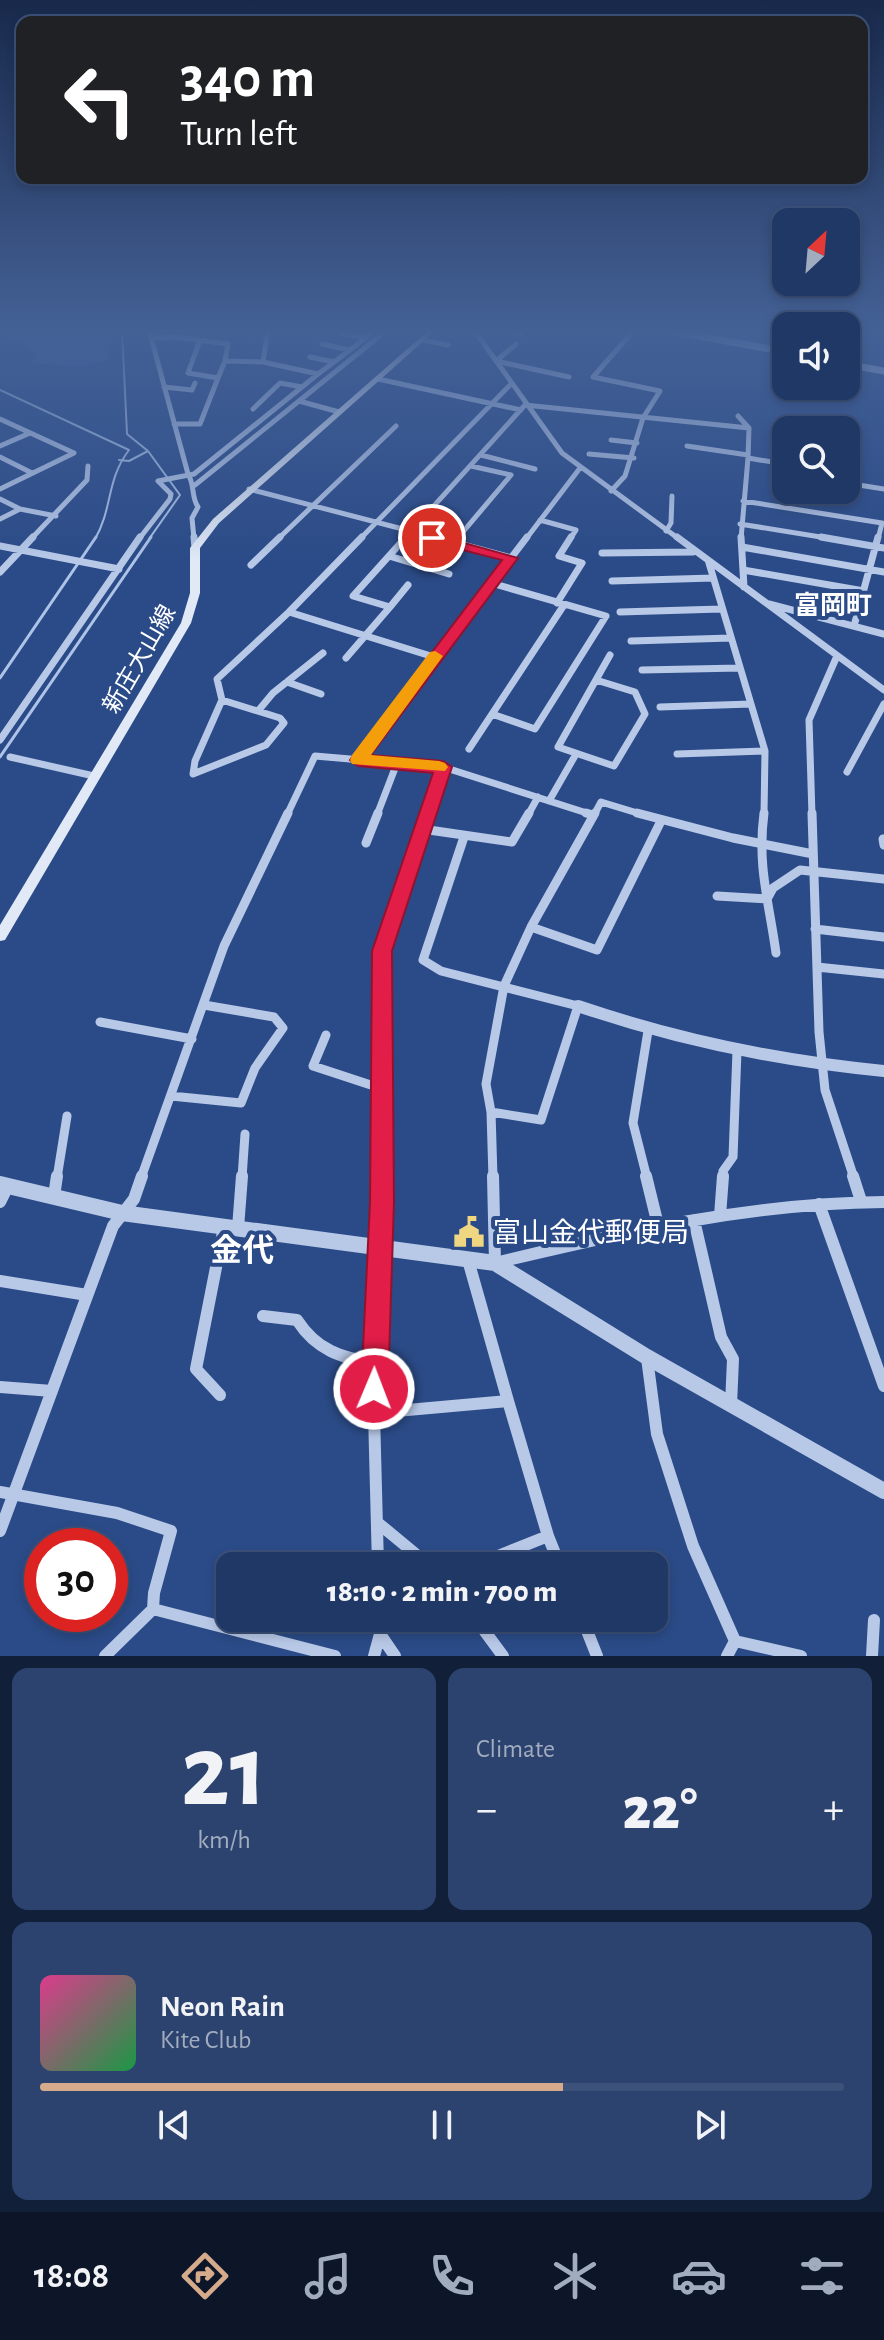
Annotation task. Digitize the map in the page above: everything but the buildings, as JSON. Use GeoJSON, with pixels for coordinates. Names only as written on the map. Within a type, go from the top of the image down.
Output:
{"type":"FeatureCollection","features":[{"type":"Feature","properties":{"kind":"main road"},"geometry":{"type":"LineString","coordinates":[[195,548],[216,521],[249,489],[345,407]]}},
{"type":"Feature","properties":{"kind":"main road","name":"新庄大山線"},"geometry":{"type":"LineString","coordinates":[[0,936],[186,623],[195,593],[195,548]]}},
{"type":"Feature","properties":{"kind":"street"},"geometry":{"type":"LineString","coordinates":[[169,407],[188,474],[195,485],[194,501],[198,507],[192,518],[195,548]]}},
{"type":"Feature","properties":{"kind":"street"},"geometry":{"type":"LineString","coordinates":[[174,424],[200,424],[207,407]]}},
{"type":"Feature","properties":{"kind":"street"},"geometry":{"type":"LineString","coordinates":[[0,740],[170,499],[171,494],[158,481],[194,474],[277,407]]}},
{"type":"Feature","properties":{"kind":"street"},"geometry":{"type":"LineString","coordinates":[[195,485],[291,407]]}},
{"type":"Feature","properties":{"kind":"street"},"geometry":{"type":"LineString","coordinates":[[322,407],[339,412]]}},
{"type":"Feature","properties":{"kind":"street"},"geometry":{"type":"LineString","coordinates":[[222,700],[280,718],[284,723],[266,745],[193,774],[195,761],[222,700],[217,679],[289,612],[486,407]]}},
{"type":"Feature","properties":{"kind":"street"},"geometry":{"type":"LineString","coordinates":[[390,607],[353,596],[523,407]]}},
{"type":"Feature","properties":{"kind":"street"},"geometry":{"type":"LineString","coordinates":[[523,407],[562,453],[580,468],[884,690]]}},
{"type":"Feature","properties":{"kind":"street"},"geometry":{"type":"LineString","coordinates":[[526,407],[749,428]]}},
{"type":"Feature","properties":{"kind":"street"},"geometry":{"type":"LineString","coordinates":[[611,491],[623,483],[634,458],[643,419],[650,407]]}},
{"type":"Feature","properties":{"kind":"street"},"geometry":{"type":"LineString","coordinates":[[738,416],[749,428],[740,524],[744,587]]}},
{"type":"Feature","properties":{"kind":"street"},"geometry":{"type":"LineString","coordinates":[[0,419],[74,453],[0,489]]}},
{"type":"Feature","properties":{"kind":"street"},"geometry":{"type":"LineString","coordinates":[[251,565],[396,426]]}},
{"type":"Feature","properties":{"kind":"street"},"geometry":{"type":"LineString","coordinates":[[0,446],[30,433]]}},
{"type":"Feature","properties":{"kind":"street"},"geometry":{"type":"LineString","coordinates":[[611,440],[637,443]]}},
{"type":"Feature","properties":{"kind":"street"},"geometry":{"type":"LineString","coordinates":[[687,446],[772,462]]}},
{"type":"Feature","properties":{"kind":"street"},"geometry":{"type":"LineString","coordinates":[[589,454],[634,458]]}},
{"type":"Feature","properties":{"kind":"street"},"geometry":{"type":"LineString","coordinates":[[481,455],[535,469]]}},
{"type":"Feature","properties":{"kind":"street"},"geometry":{"type":"LineString","coordinates":[[0,457],[32,473]]}},
{"type":"Feature","properties":{"kind":"street"},"geometry":{"type":"LineString","coordinates":[[0,572],[87,480],[88,466]]}},
{"type":"Feature","properties":{"kind":"street"},"geometry":{"type":"LineString","coordinates":[[454,543],[511,475],[471,466]]}},
{"type":"Feature","properties":{"kind":"street"},"geometry":{"type":"LineString","coordinates":[[358,760],[580,468]]}},
{"type":"Feature","properties":{"kind":"street"},"geometry":{"type":"LineString","coordinates":[[860,485],[884,489]]}},
{"type":"Feature","properties":{"kind":"street"},"geometry":{"type":"LineString","coordinates":[[249,489],[511,558]]}},
{"type":"Feature","properties":{"kind":"street"},"geometry":{"type":"LineString","coordinates":[[666,531],[671,523],[672,496]]}},
{"type":"Feature","properties":{"kind":"street"},"geometry":{"type":"LineString","coordinates":[[0,499],[20,509],[56,516]]}},
{"type":"Feature","properties":{"kind":"street"},"geometry":{"type":"LineString","coordinates":[[743,501],[882,523],[881,547],[870,569],[854,626]]}},
{"type":"Feature","properties":{"kind":"street"},"geometry":{"type":"LineString","coordinates":[[0,519],[20,509]]}},
{"type":"Feature","properties":{"kind":"street"},"geometry":{"type":"LineString","coordinates":[[469,749],[560,604],[582,563],[559,556],[576,530],[540,520]]}},
{"type":"Feature","properties":{"kind":"street"},"geometry":{"type":"LineString","coordinates":[[740,524],[881,547]]}},
{"type":"Feature","properties":{"kind":"street"},"geometry":{"type":"LineString","coordinates":[[0,546],[119,569]]}},
{"type":"Feature","properties":{"kind":"street"},"geometry":{"type":"LineString","coordinates":[[742,547],[884,572]]}},
{"type":"Feature","properties":{"kind":"street"},"geometry":{"type":"LineString","coordinates":[[602,553],[694,552]]}},
{"type":"Feature","properties":{"kind":"street"},"geometry":{"type":"LineString","coordinates":[[389,556],[449,574]]}},
{"type":"Feature","properties":{"kind":"street"},"geometry":{"type":"LineString","coordinates":[[709,562],[765,751],[766,797],[760,845],[763,889],[776,953]]}},
{"type":"Feature","properties":{"kind":"street"},"geometry":{"type":"LineString","coordinates":[[743,570],[864,591]]}},
{"type":"Feature","properties":{"kind":"street"},"geometry":{"type":"LineString","coordinates":[[612,581],[713,578]]}},
{"type":"Feature","properties":{"kind":"street"},"geometry":{"type":"LineString","coordinates":[[491,583],[606,616],[535,729],[492,714]]}},
{"type":"Feature","properties":{"kind":"street"},"geometry":{"type":"LineString","coordinates":[[346,658],[408,585]]}},
{"type":"Feature","properties":{"kind":"street"},"geometry":{"type":"LineString","coordinates":[[764,603],[884,634]]}},
{"type":"Feature","properties":{"kind":"street"},"geometry":{"type":"LineString","coordinates":[[620,612],[721,609]]}},
{"type":"Feature","properties":{"kind":"street"},"geometry":{"type":"LineString","coordinates":[[289,612],[434,657]]}},
{"type":"Feature","properties":{"kind":"street"},"geometry":{"type":"LineString","coordinates":[[631,641],[731,638]]}},
{"type":"Feature","properties":{"kind":"street"},"geometry":{"type":"LineString","coordinates":[[258,711],[323,653]]}},
{"type":"Feature","properties":{"kind":"street"},"geometry":{"type":"LineString","coordinates":[[596,680],[635,692],[645,714],[614,766],[558,747],[610,655]]}},
{"type":"Feature","properties":{"kind":"street"},"geometry":{"type":"LineString","coordinates":[[837,656],[809,720],[815,929],[825,1090],[861,1201]]}},
{"type":"Feature","properties":{"kind":"street"},"geometry":{"type":"LineString","coordinates":[[642,670],[740,668]]}},
{"type":"Feature","properties":{"kind":"street"},"geometry":{"type":"LineString","coordinates":[[287,682],[321,694]]}},
{"type":"Feature","properties":{"kind":"street"},"geometry":{"type":"LineString","coordinates":[[660,707],[751,704]]}},
{"type":"Feature","properties":{"kind":"street"},"geometry":{"type":"LineString","coordinates":[[847,772],[884,704]]}},
{"type":"Feature","properties":{"kind":"street"},"geometry":{"type":"LineString","coordinates":[[677,754],[765,751]]}},
{"type":"Feature","properties":{"kind":"street"},"geometry":{"type":"LineString","coordinates":[[549,801],[576,754]]}},
{"type":"Feature","properties":{"kind":"street"},"geometry":{"type":"LineString","coordinates":[[0,1531],[7,1493],[52,1391],[113,1226],[134,1199],[242,908],[315,756],[443,767],[593,815]]}},
{"type":"Feature","properties":{"kind":"street"},"geometry":{"type":"LineString","coordinates":[[10,757],[94,776]]}},
{"type":"Feature","properties":{"kind":"street"},"geometry":{"type":"LineString","coordinates":[[366,843],[397,763]]}},
{"type":"Feature","properties":{"kind":"street"},"geometry":{"type":"LineString","coordinates":[[378,1552],[374,1413],[381,1250],[382,951],[443,767]]}},
{"type":"Feature","properties":{"kind":"street"},"geometry":{"type":"LineString","coordinates":[[422,829],[512,842],[538,797]]}},
{"type":"Feature","properties":{"kind":"street"},"geometry":{"type":"LineString","coordinates":[[495,1263],[491,1112],[486,1084],[504,986],[531,927],[601,802],[661,821],[760,845],[813,854]]}},
{"type":"Feature","properties":{"kind":"street"},"geometry":{"type":"LineString","coordinates":[[531,927],[597,950],[661,821]]}},
{"type":"Feature","properties":{"kind":"street"},"geometry":{"type":"LineString","coordinates":[[464,837],[423,960],[441,971],[578,1006],[648,1031],[737,1051],[822,1065],[884,1071]]}},
{"type":"Feature","properties":{"kind":"street"},"geometry":{"type":"LineString","coordinates":[[767,899],[783,880],[800,870],[884,879]]}},
{"type":"Feature","properties":{"kind":"street"},"geometry":{"type":"LineString","coordinates":[[717,896],[767,899]]}},
{"type":"Feature","properties":{"kind":"street"},"geometry":{"type":"LineString","coordinates":[[815,929],[884,937]]}},
{"type":"Feature","properties":{"kind":"street"},"geometry":{"type":"LineString","coordinates":[[817,967],[884,974]]}},
{"type":"Feature","properties":{"kind":"street"},"geometry":{"type":"LineString","coordinates":[[171,1096],[241,1103],[255,1068],[283,1028],[274,1017],[204,1005]]}},
{"type":"Feature","properties":{"kind":"street"},"geometry":{"type":"LineString","coordinates":[[491,1112],[541,1120],[578,1006]]}},
{"type":"Feature","properties":{"kind":"street"},"geometry":{"type":"LineString","coordinates":[[100,1022],[192,1039]]}},
{"type":"Feature","properties":{"kind":"street"},"geometry":{"type":"LineString","coordinates":[[648,1031],[633,1123],[658,1225]]}},
{"type":"Feature","properties":{"kind":"street"},"geometry":{"type":"LineString","coordinates":[[326,1035],[313,1066],[383,1089]]}},
{"type":"Feature","properties":{"kind":"street"},"geometry":{"type":"LineString","coordinates":[[720,1216],[723,1171],[733,1157],[737,1051]]}},
{"type":"Feature","properties":{"kind":"street"},"geometry":{"type":"LineString","coordinates":[[54,1197],[67,1116]]}},
{"type":"Feature","properties":{"kind":"street"},"geometry":{"type":"LineString","coordinates":[[220,1395],[196,1369],[231,1228],[245,1134]]}},
{"type":"Feature","properties":{"kind":"street"},"geometry":{"type":"LineString","coordinates":[[0,1202],[4,1185],[122,1213],[495,1263],[658,1225],[819,1204],[884,1202]]}},
{"type":"Feature","properties":{"kind":"street"},"geometry":{"type":"LineString","coordinates":[[819,1204],[884,1386]]}},
{"type":"Feature","properties":{"kind":"street"},"geometry":{"type":"LineString","coordinates":[[694,1220],[721,1337],[733,1359],[731,1406]]}},
{"type":"Feature","properties":{"kind":"street"},"geometry":{"type":"LineString","coordinates":[[468,1260],[554,1552]]}},
{"type":"Feature","properties":{"kind":"street"},"geometry":{"type":"LineString","coordinates":[[495,1263],[647,1357],[884,1491]]}},
{"type":"Feature","properties":{"kind":"street"},"geometry":{"type":"LineString","coordinates":[[0,1281],[87,1295]]}},
{"type":"Feature","properties":{"kind":"street"},"geometry":{"type":"LineString","coordinates":[[263,1316],[297,1320],[309,1340],[330,1355],[375,1364]]}},
{"type":"Feature","properties":{"kind":"street"},"geometry":{"type":"LineString","coordinates":[[647,1357],[657,1434],[693,1546],[735,1641]]}},
{"type":"Feature","properties":{"kind":"street"},"geometry":{"type":"LineString","coordinates":[[0,1387],[52,1391]]}},
{"type":"Feature","properties":{"kind":"street"},"geometry":{"type":"LineString","coordinates":[[374,1413],[508,1401]]}},
{"type":"Feature","properties":{"kind":"street"},"geometry":{"type":"LineString","coordinates":[[7,1493],[117,1513],[171,1531],[153,1609],[105,1656]]}},
{"type":"Feature","properties":{"kind":"street"},"geometry":{"type":"LineString","coordinates":[[378,1523],[413,1552]]}},
{"type":"Feature","properties":{"kind":"street"},"geometry":{"type":"LineString","coordinates":[[508,1552],[548,1536]]}},
{"type":"Feature","properties":{"kind":"street"},"geometry":{"type":"LineString","coordinates":[[153,1609],[335,1656]]}},
{"type":"Feature","properties":{"kind":"street"},"geometry":{"type":"LineString","coordinates":[[872,1656],[874,1620]]}},
{"type":"Feature","properties":{"kind":"street"},"geometry":{"type":"LineString","coordinates":[[485,1632],[503,1656]]}},
{"type":"Feature","properties":{"kind":"street"},"geometry":{"type":"LineString","coordinates":[[588,1632],[597,1656]]}},
{"type":"Feature","properties":{"kind":"street"},"geometry":{"type":"LineString","coordinates":[[374,1656],[380,1634]]}},
{"type":"Feature","properties":{"kind":"street"},"geometry":{"type":"LineString","coordinates":[[380,1634],[395,1656]]}},
{"type":"Feature","properties":{"kind":"street"},"geometry":{"type":"LineString","coordinates":[[727,1656],[735,1641]]}},
{"type":"Feature","properties":{"kind":"street"},"geometry":{"type":"LineString","coordinates":[[735,1641],[801,1656]]}},
{"type":"Feature","properties":{"kind":"waterway"},"geometry":{"type":"LineString","coordinates":[[37,407],[129,450],[122,460]]}},
{"type":"Feature","properties":{"kind":"waterway"},"geometry":{"type":"LineString","coordinates":[[126,407],[127,434],[148,451]]}},
{"type":"Feature","properties":{"kind":"waterway"},"geometry":{"type":"LineString","coordinates":[[122,460],[129,461],[148,451]]}},
{"type":"Feature","properties":{"kind":"waterway"},"geometry":{"type":"LineString","coordinates":[[148,451],[180,495],[149,539]]}},
{"type":"Feature","properties":{"kind":"waterway"},"geometry":{"type":"LineString","coordinates":[[95,539],[122,460]]}},
{"type":"Feature","properties":{"kind":"waterway"},"geometry":{"type":"LineString","coordinates":[[0,678],[96,537]]}},
{"type":"Feature","properties":{"kind":"waterway"},"geometry":{"type":"LineString","coordinates":[[0,757],[151,537]]}},
{"type":"Feature","properties":{"kind":"slow traffic"},"geometry":{"type":"LineString","coordinates":[[435,656],[358,760],[439,767]]}},
{"type":"Feature","properties":{"kind":"place","name":"富山金代郵便局"},"geometry":{"type":"Point","coordinates":[469,1232]}},
{"type":"Feature","properties":{"kind":"district","name":"富岡町"},"geometry":{"type":"Point","coordinates":[833,605]}},
{"type":"Feature","properties":{"kind":"district","name":"金代"},"geometry":{"type":"Point","coordinates":[242,1250]}},
{"type":"Feature","properties":{"kind":"route"},"geometry":{"type":"LineString","coordinates":[[374,1389],[382,1202],[382,951],[443,767],[358,760],[511,558],[432,538]]}}]}
